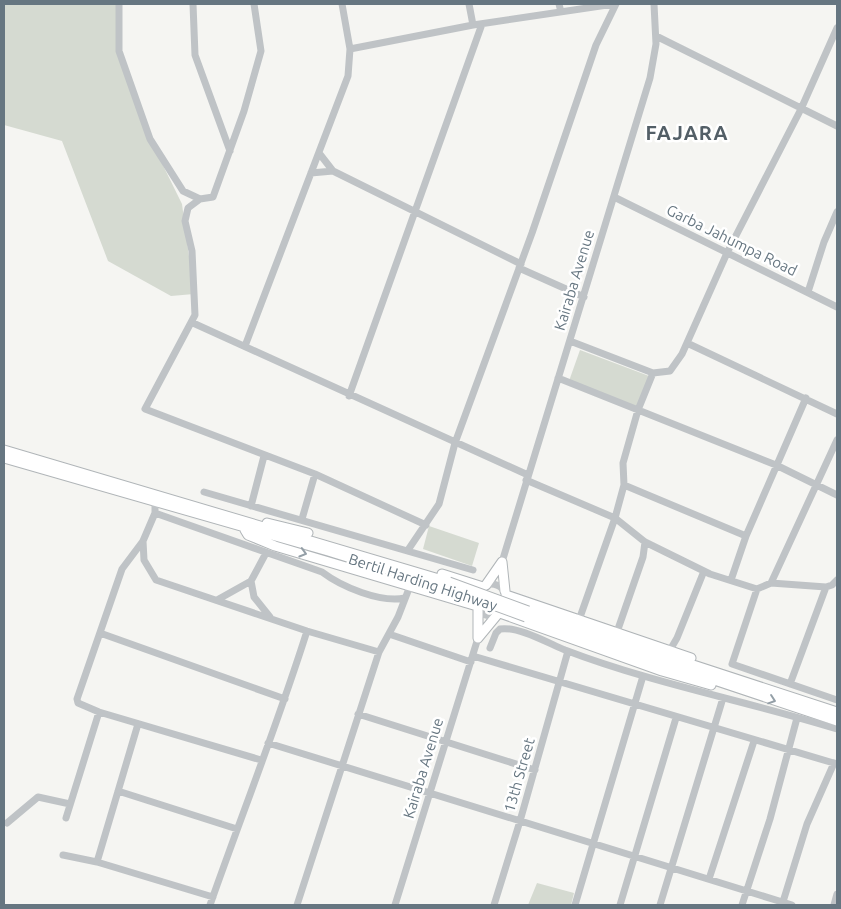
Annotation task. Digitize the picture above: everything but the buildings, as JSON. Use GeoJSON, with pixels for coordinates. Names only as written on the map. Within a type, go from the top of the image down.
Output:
{"type":"FeatureCollection","features":[{"type":"Feature","properties":{"kind":"main road","name":"Bertil Harding Highway"},"geometry":{"type":"LineString","coordinates":[[4,450],[244,525]]}},
{"type":"Feature","properties":{"kind":"main road","name":"Bertil Harding Highway"},"geometry":{"type":"LineString","coordinates":[[4,458],[155,502],[256,528],[402,574],[710,674],[837,721]]}},
{"type":"Feature","properties":{"kind":"main road"},"geometry":{"type":"LineString","coordinates":[[478,638],[477,607],[275,546],[248,535],[244,525],[259,521],[279,525],[484,586],[502,562]]}},
{"type":"Feature","properties":{"kind":"main road"},"geometry":{"type":"LineString","coordinates":[[478,638],[499,614],[662,671],[711,685],[727,680],[716,668],[670,650],[505,593],[502,562]]}},
{"type":"Feature","properties":{"kind":"main road","name":"Bertil Harding Highway"},"geometry":{"type":"LineString","coordinates":[[727,680],[837,712]]}},
{"type":"Feature","properties":{"kind":"street"},"geometry":{"type":"LineString","coordinates":[[119,4],[119,51],[150,139],[183,191],[200,200]]}},
{"type":"Feature","properties":{"kind":"street"},"geometry":{"type":"LineString","coordinates":[[193,4],[195,55],[230,151]]}},
{"type":"Feature","properties":{"kind":"street"},"geometry":{"type":"LineString","coordinates":[[254,4],[261,51],[244,111],[213,197],[200,200],[188,208],[185,221],[192,251],[196,308],[193,323],[176,348],[145,409],[315,474],[426,525]]}},
{"type":"Feature","properties":{"kind":"street"},"geometry":{"type":"LineString","coordinates":[[245,346],[271,284],[348,76],[350,49],[342,4]]}},
{"type":"Feature","properties":{"kind":"street"},"geometry":{"type":"LineString","coordinates":[[469,4],[473,26]]}},
{"type":"Feature","properties":{"kind":"street"},"geometry":{"type":"LineString","coordinates":[[559,4],[561,12]]}},
{"type":"Feature","properties":{"kind":"street"},"geometry":{"type":"LineString","coordinates":[[350,49],[482,24],[615,4]]}},
{"type":"Feature","properties":{"kind":"street"},"geometry":{"type":"LineString","coordinates":[[408,550],[439,504],[455,443],[520,266],[596,45],[615,4]]}},
{"type":"Feature","properties":{"kind":"street","name":"Kairaba Avenue"},"geometry":{"type":"LineString","coordinates":[[502,562],[650,78],[656,36],[654,4]]}},
{"type":"Feature","properties":{"kind":"street"},"geometry":{"type":"LineString","coordinates":[[349,396],[482,24]]}},
{"type":"Feature","properties":{"kind":"street"},"geometry":{"type":"LineString","coordinates":[[570,341],[653,373],[670,371],[687,343],[727,253],[801,109],[837,28]]}},
{"type":"Feature","properties":{"kind":"street"},"geometry":{"type":"LineString","coordinates":[[656,36],[837,126]]}},
{"type":"Feature","properties":{"kind":"street"},"geometry":{"type":"LineString","coordinates":[[319,153],[332,171],[416,211],[520,266],[584,297]]}},
{"type":"Feature","properties":{"kind":"street"},"geometry":{"type":"LineString","coordinates":[[311,173],[332,171]]}},
{"type":"Feature","properties":{"kind":"street","name":"Garba Jahumpa Road"},"geometry":{"type":"LineString","coordinates":[[614,197],[837,307]]}},
{"type":"Feature","properties":{"kind":"street"},"geometry":{"type":"LineString","coordinates":[[808,292],[824,242],[835,221],[837,212]]}},
{"type":"Feature","properties":{"kind":"street"},"geometry":{"type":"LineString","coordinates":[[193,323],[349,396],[404,418],[527,478],[615,518],[645,542],[704,571],[757,590]]}},
{"type":"Feature","properties":{"kind":"street"},"geometry":{"type":"LineString","coordinates":[[687,343],[837,414]]}},
{"type":"Feature","properties":{"kind":"street"},"geometry":{"type":"LineString","coordinates":[[579,620],[615,518],[624,485],[623,463],[638,410],[653,373]]}},
{"type":"Feature","properties":{"kind":"street"},"geometry":{"type":"LineString","coordinates":[[558,378],[776,465],[837,495]]}},
{"type":"Feature","properties":{"kind":"street"},"geometry":{"type":"LineString","coordinates":[[731,580],[746,536],[806,398]]}},
{"type":"Feature","properties":{"kind":"street"},"geometry":{"type":"LineString","coordinates":[[771,583],[815,484],[837,440]]}},
{"type":"Feature","properties":{"kind":"street"},"geometry":{"type":"LineString","coordinates":[[251,506],[264,456]]}},
{"type":"Feature","properties":{"kind":"street"},"geometry":{"type":"LineString","coordinates":[[302,519],[315,474]]}},
{"type":"Feature","properties":{"kind":"street"},"geometry":{"type":"LineString","coordinates":[[624,485],[746,536]]}},
{"type":"Feature","properties":{"kind":"street"},"geometry":{"type":"LineString","coordinates":[[204,492],[473,570]]}},
{"type":"Feature","properties":{"kind":"street"},"geometry":{"type":"LineString","coordinates":[[155,502],[155,513],[143,541],[122,569],[77,699],[80,706],[261,760]]}},
{"type":"Feature","properties":{"kind":"street"},"geometry":{"type":"LineString","coordinates":[[155,513],[322,572],[334,582],[348,588],[387,598],[406,598]]}},
{"type":"Feature","properties":{"kind":"street"},"geometry":{"type":"LineString","coordinates":[[143,541],[144,560],[156,580],[307,631],[379,652]]}},
{"type":"Feature","properties":{"kind":"street"},"geometry":{"type":"LineString","coordinates":[[617,632],[643,557],[645,542]]}},
{"type":"Feature","properties":{"kind":"street"},"geometry":{"type":"LineString","coordinates":[[217,600],[251,581],[266,553]]}},
{"type":"Feature","properties":{"kind":"street"},"geometry":{"type":"LineString","coordinates":[[670,650],[677,638],[704,571]]}},
{"type":"Feature","properties":{"kind":"street"},"geometry":{"type":"LineString","coordinates":[[251,581],[254,597],[272,619]]}},
{"type":"Feature","properties":{"kind":"street"},"geometry":{"type":"LineString","coordinates":[[790,684],[833,585],[771,583],[757,590],[732,664],[790,684],[837,700]]}},
{"type":"Feature","properties":{"kind":"street"},"geometry":{"type":"LineString","coordinates":[[496,585],[505,593],[506,605],[499,614],[487,615],[477,607],[476,595],[484,586],[496,585]]}},
{"type":"Feature","properties":{"kind":"street"},"geometry":{"type":"LineString","coordinates":[[297,905],[379,652],[390,634],[410,586]]}},
{"type":"Feature","properties":{"kind":"street"},"geometry":{"type":"LineString","coordinates":[[490,648],[496,633],[507,628],[643,676],[837,729]]}},
{"type":"Feature","properties":{"kind":"street"},"geometry":{"type":"LineString","coordinates":[[210,905],[261,760],[285,700],[307,631]]}},
{"type":"Feature","properties":{"kind":"street"},"geometry":{"type":"LineString","coordinates":[[100,633],[285,700]]}},
{"type":"Feature","properties":{"kind":"street"},"geometry":{"type":"LineString","coordinates":[[390,634],[789,752],[836,764],[807,824],[783,904]]}},
{"type":"Feature","properties":{"kind":"street","name":"Kairaba Avenue"},"geometry":{"type":"LineString","coordinates":[[395,905],[478,638]]}},
{"type":"Feature","properties":{"kind":"street","name":"13th Street"},"geometry":{"type":"LineString","coordinates":[[494,905],[535,770],[568,651]]}},
{"type":"Feature","properties":{"kind":"street"},"geometry":{"type":"LineString","coordinates":[[575,905],[643,676]]}},
{"type":"Feature","properties":{"kind":"street"},"geometry":{"type":"LineString","coordinates":[[660,905],[723,698]]}},
{"type":"Feature","properties":{"kind":"street"},"geometry":{"type":"LineString","coordinates":[[66,818],[99,712]]}},
{"type":"Feature","properties":{"kind":"street"},"geometry":{"type":"LineString","coordinates":[[358,714],[535,770]]}},
{"type":"Feature","properties":{"kind":"street"},"geometry":{"type":"LineString","coordinates":[[620,905],[636,858],[676,718]]}},
{"type":"Feature","properties":{"kind":"street"},"geometry":{"type":"LineString","coordinates":[[742,905],[789,752],[797,718]]}},
{"type":"Feature","properties":{"kind":"street"},"geometry":{"type":"LineString","coordinates":[[97,862],[138,724]]}},
{"type":"Feature","properties":{"kind":"street"},"geometry":{"type":"LineString","coordinates":[[709,880],[754,741]]}},
{"type":"Feature","properties":{"kind":"street"},"geometry":{"type":"LineString","coordinates":[[268,743],[747,891],[783,904],[792,905]]}},
{"type":"Feature","properties":{"kind":"street"},"geometry":{"type":"LineString","coordinates":[[118,790],[237,828]]}},
{"type":"Feature","properties":{"kind":"street"},"geometry":{"type":"LineString","coordinates":[[7,823],[38,797],[70,804]]}},
{"type":"Feature","properties":{"kind":"street"},"geometry":{"type":"LineString","coordinates":[[63,855],[97,862],[213,897]]}},
{"type":"Feature","properties":{"kind":"street"},"geometry":{"type":"LineString","coordinates":[[834,905],[837,894]]}},
{"type":"Feature","properties":{"kind":"shaded area"},"geometry":{"type":"Polygon","coordinates":[[[4,4],[120,4],[119,51],[150,139],[182,204],[194,294],[171,296],[108,261],[62,141],[4,125],[4,4]]]}},
{"type":"Feature","properties":{"kind":"shaded area"},"geometry":{"type":"Polygon","coordinates":[[[580,350],[649,376],[638,407],[569,381],[580,350]]]}},
{"type":"Feature","properties":{"kind":"shaded area"},"geometry":{"type":"Polygon","coordinates":[[[429,526],[479,543],[472,566],[423,549],[429,526]]]}},
{"type":"Feature","properties":{"kind":"shaded area"},"geometry":{"type":"Polygon","coordinates":[[[537,883],[574,893],[571,905],[528,905],[537,883]]]}},
{"type":"Feature","properties":{"kind":"district","name":"FAJARA"},"geometry":{"type":"Point","coordinates":[687,132]}}]}
